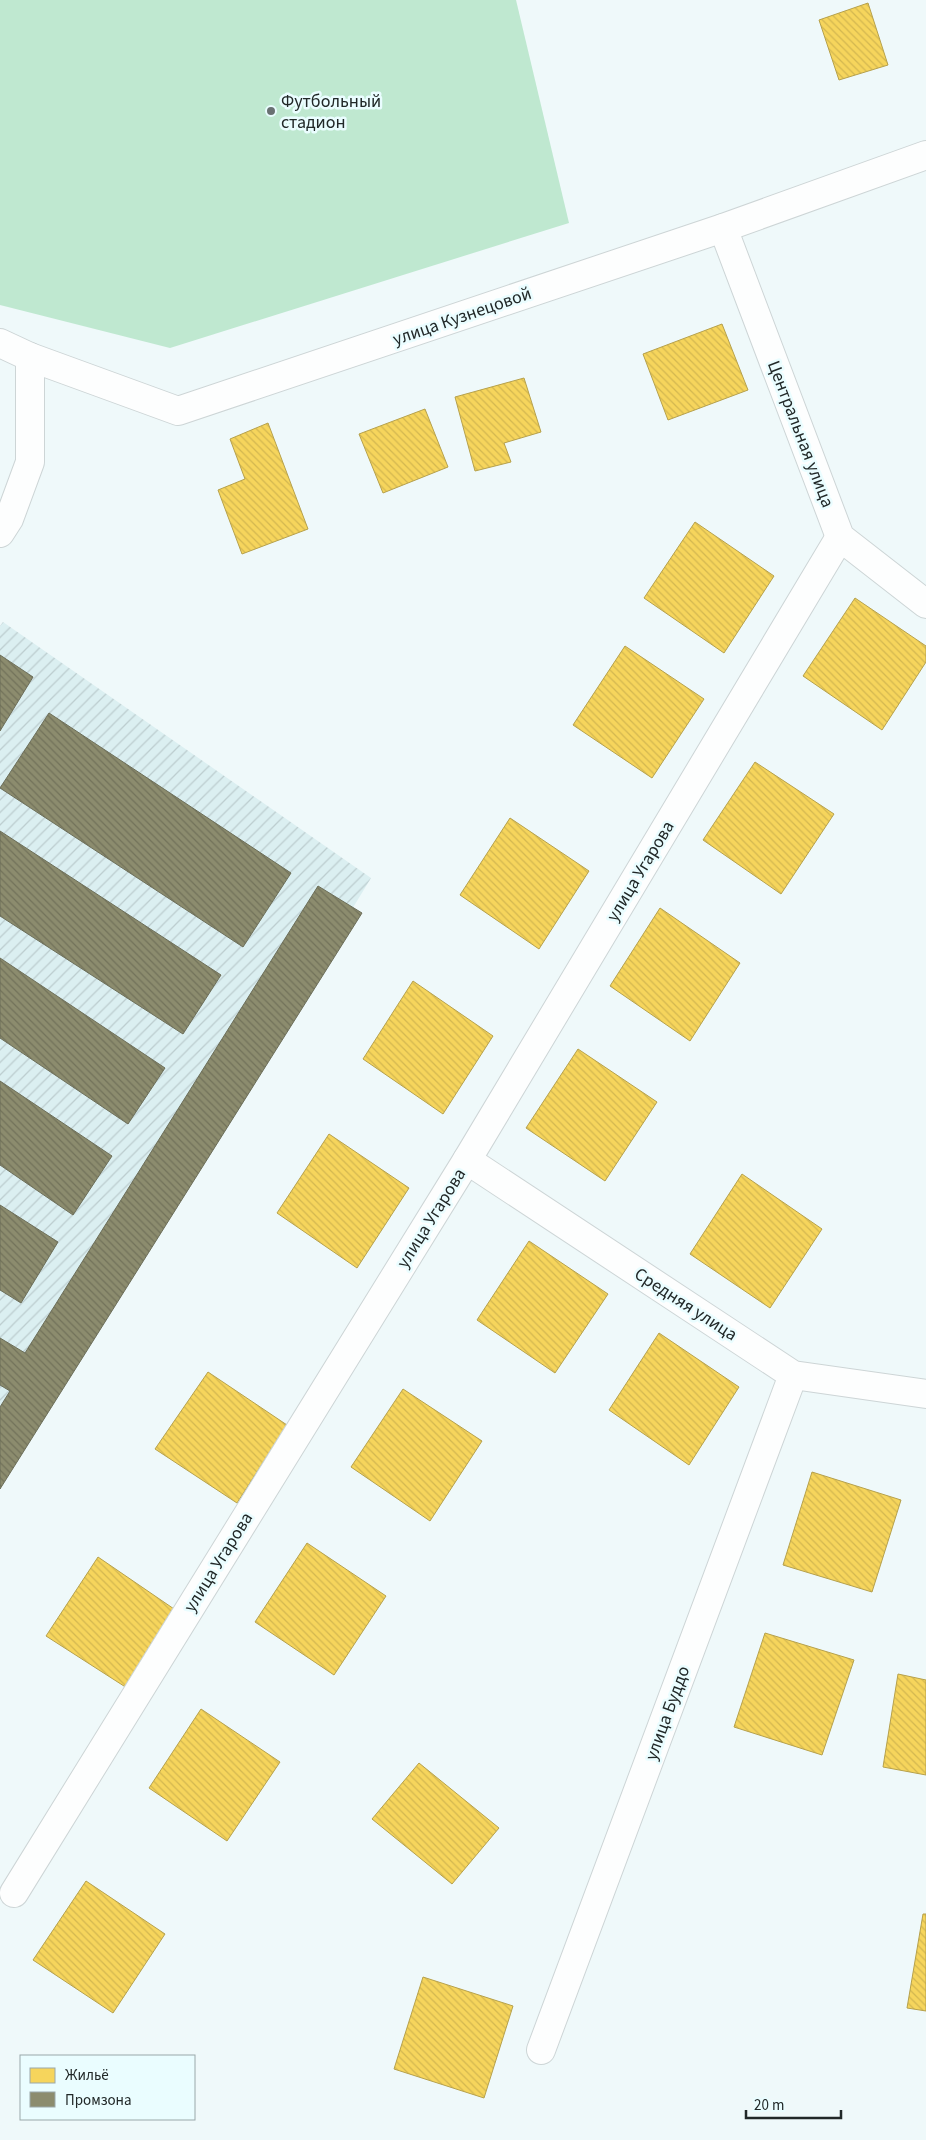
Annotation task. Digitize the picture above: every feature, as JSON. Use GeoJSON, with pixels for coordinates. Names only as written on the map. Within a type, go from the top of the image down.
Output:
{"type":"FeatureCollection","features":[{"type":"Feature","properties":{"kind":"street","name":"улица Кузнецовой"},"geometry":{"type":"LineString","coordinates":[[0,343],[30,358],[178,411],[723,228],[926,155]]}},
{"type":"Feature","properties":{"kind":"street","name":"Центральная улица"},"geometry":{"type":"LineString","coordinates":[[723,228],[840,537]]}},
{"type":"Feature","properties":{"kind":"street"},"geometry":{"type":"LineString","coordinates":[[0,533],[9,518],[30,462],[30,358]]}},
{"type":"Feature","properties":{"kind":"street"},"geometry":{"type":"LineString","coordinates":[[840,537],[926,604]]}},
{"type":"Feature","properties":{"kind":"street","name":"улица Угарова"},"geometry":{"type":"LineString","coordinates":[[14,1893],[467,1160],[840,537]]}},
{"type":"Feature","properties":{"kind":"street","name":"Средняя улица"},"geometry":{"type":"LineString","coordinates":[[467,1160],[793,1375],[926,1394]]}},
{"type":"Feature","properties":{"kind":"street","name":"улица Буддо"},"geometry":{"type":"LineString","coordinates":[[541,2050],[793,1375]]}},
{"type":"Feature","properties":{"kind":"shaded area"},"geometry":{"type":"Polygon","coordinates":[[[3,622],[371,878],[0,1487],[0,626],[3,622]]]}},
{"type":"Feature","properties":{"kind":"green space","name":"Футбольный стадион"},"geometry":{"type":"Polygon","coordinates":[[[0,0],[516,0],[569,223],[170,348],[0,305],[0,0]]]}},
{"type":"Feature","properties":{"kind":"building: Жильё"},"geometry":{"type":"Polygon","coordinates":[[[868,3],[888,65],[839,80],[819,20],[868,3]]]}},
{"type":"Feature","properties":{"kind":"building: Жильё"},"geometry":{"type":"Polygon","coordinates":[[[722,324],[748,390],[668,420],[643,354],[722,324]]]}},
{"type":"Feature","properties":{"kind":"building: Жильё"},"geometry":{"type":"Polygon","coordinates":[[[524,378],[541,432],[504,443],[511,462],[475,471],[455,397],[524,378]]]}},
{"type":"Feature","properties":{"kind":"building: Жильё"},"geometry":{"type":"Polygon","coordinates":[[[425,409],[448,467],[383,493],[359,434],[425,409]]]}},
{"type":"Feature","properties":{"kind":"building: Жильё"},"geometry":{"type":"Polygon","coordinates":[[[268,423],[308,529],[242,554],[218,490],[245,479],[230,439],[268,423]]]}},
{"type":"Feature","properties":{"kind":"building: Жильё"},"geometry":{"type":"Polygon","coordinates":[[[695,522],[774,576],[724,653],[644,598],[695,522]]]}},
{"type":"Feature","properties":{"kind":"building: Жильё"},"geometry":{"type":"Polygon","coordinates":[[[855,598],[926,646],[926,662],[882,730],[803,676],[855,598]]]}},
{"type":"Feature","properties":{"kind":"building: Жильё"},"geometry":{"type":"Polygon","coordinates":[[[625,646],[704,699],[652,778],[573,725],[625,646]]]}},
{"type":"Feature","properties":{"kind":"building: Жильё"},"geometry":{"type":"Polygon","coordinates":[[[755,762],[834,814],[781,894],[703,840],[755,762]]]}},
{"type":"Feature","properties":{"kind":"building: Жильё"},"geometry":{"type":"Polygon","coordinates":[[[510,818],[589,871],[539,949],[460,895],[510,818]]]}},
{"type":"Feature","properties":{"kind":"building: Жильё"},"geometry":{"type":"Polygon","coordinates":[[[660,908],[740,963],[690,1041],[610,986],[660,908]]]}},
{"type":"Feature","properties":{"kind":"building: Жильё"},"geometry":{"type":"Polygon","coordinates":[[[413,981],[493,1036],[443,1114],[363,1059],[413,981]]]}},
{"type":"Feature","properties":{"kind":"building: Жильё"},"geometry":{"type":"Polygon","coordinates":[[[578,1049],[657,1102],[605,1181],[526,1128],[578,1049]]]}},
{"type":"Feature","properties":{"kind":"building: Жильё"},"geometry":{"type":"Polygon","coordinates":[[[329,1134],[409,1188],[357,1268],[277,1213],[329,1134]]]}},
{"type":"Feature","properties":{"kind":"building: Жильё"},"geometry":{"type":"Polygon","coordinates":[[[742,1174],[822,1229],[770,1308],[690,1254],[742,1174]]]}},
{"type":"Feature","properties":{"kind":"building: Жильё"},"geometry":{"type":"Polygon","coordinates":[[[529,1241],[608,1294],[555,1373],[477,1320],[529,1241]]]}},
{"type":"Feature","properties":{"kind":"building: Жильё"},"geometry":{"type":"Polygon","coordinates":[[[659,1333],[739,1387],[689,1465],[609,1410],[659,1333]]]}},
{"type":"Feature","properties":{"kind":"building: Жильё"},"geometry":{"type":"Polygon","coordinates":[[[208,1372],[287,1425],[237,1503],[155,1449],[208,1372]]]}},
{"type":"Feature","properties":{"kind":"building: Жильё"},"geometry":{"type":"Polygon","coordinates":[[[403,1389],[482,1441],[430,1521],[351,1467],[403,1389]]]}},
{"type":"Feature","properties":{"kind":"building: Жильё"},"geometry":{"type":"Polygon","coordinates":[[[812,1472],[901,1500],[872,1592],[783,1565],[812,1472]]]}},
{"type":"Feature","properties":{"kind":"building: Жильё"},"geometry":{"type":"Polygon","coordinates":[[[307,1543],[386,1596],[334,1675],[255,1622],[307,1543]]]}},
{"type":"Feature","properties":{"kind":"building: Жильё"},"geometry":{"type":"Polygon","coordinates":[[[98,1557],[177,1611],[127,1688],[46,1636],[98,1557]]]}},
{"type":"Feature","properties":{"kind":"building: Жильё"},"geometry":{"type":"Polygon","coordinates":[[[765,1633],[854,1660],[822,1755],[734,1727],[765,1633]]]}},
{"type":"Feature","properties":{"kind":"building: Жильё"},"geometry":{"type":"Polygon","coordinates":[[[898,1674],[926,1680],[926,1775],[883,1767],[898,1674]]]}},
{"type":"Feature","properties":{"kind":"building: Жильё"},"geometry":{"type":"Polygon","coordinates":[[[201,1709],[280,1762],[227,1841],[149,1788],[201,1709]]]}},
{"type":"Feature","properties":{"kind":"building: Жильё"},"geometry":{"type":"Polygon","coordinates":[[[419,1763],[499,1828],[452,1884],[372,1819],[419,1763]]]}},
{"type":"Feature","properties":{"kind":"building: Жильё"},"geometry":{"type":"Polygon","coordinates":[[[86,1881],[165,1934],[113,2013],[33,1960],[86,1881]]]}},
{"type":"Feature","properties":{"kind":"building: Жильё"},"geometry":{"type":"Polygon","coordinates":[[[923,1914],[926,1914],[926,2011],[907,2008],[923,1914]]]}},
{"type":"Feature","properties":{"kind":"building: Жильё"},"geometry":{"type":"Polygon","coordinates":[[[423,1977],[513,2006],[484,2098],[394,2069],[423,1977]]]}},
{"type":"Feature","properties":{"kind":"building: Промзона"},"geometry":{"type":"Polygon","coordinates":[[[0,655],[33,677],[0,731],[0,655]]]}},
{"type":"Feature","properties":{"kind":"building: Промзона"},"geometry":{"type":"Polygon","coordinates":[[[49,713],[291,873],[243,947],[0,788],[49,713]]]}},
{"type":"Feature","properties":{"kind":"building: Промзона"},"geometry":{"type":"Polygon","coordinates":[[[0,831],[221,975],[183,1034],[0,916],[0,831]]]}},
{"type":"Feature","properties":{"kind":"building: Промзона"},"geometry":{"type":"Polygon","coordinates":[[[318,886],[362,913],[0,1489],[0,1407],[10,1391],[0,1385],[0,1338],[25,1353],[318,886]]]}},
{"type":"Feature","properties":{"kind":"building: Промзона"},"geometry":{"type":"Polygon","coordinates":[[[0,958],[165,1068],[128,1124],[0,1038],[0,958]]]}},
{"type":"Feature","properties":{"kind":"building: Промзона"},"geometry":{"type":"Polygon","coordinates":[[[0,1081],[112,1156],[73,1215],[0,1165],[0,1081]]]}},
{"type":"Feature","properties":{"kind":"building: Промзона"},"geometry":{"type":"Polygon","coordinates":[[[0,1205],[58,1242],[21,1303],[0,1290],[0,1205]]]}},
{"type":"Feature","properties":{"kind":"place","name":"Футбольный стадион"},"geometry":{"type":"Point","coordinates":[271,111]}}]}
